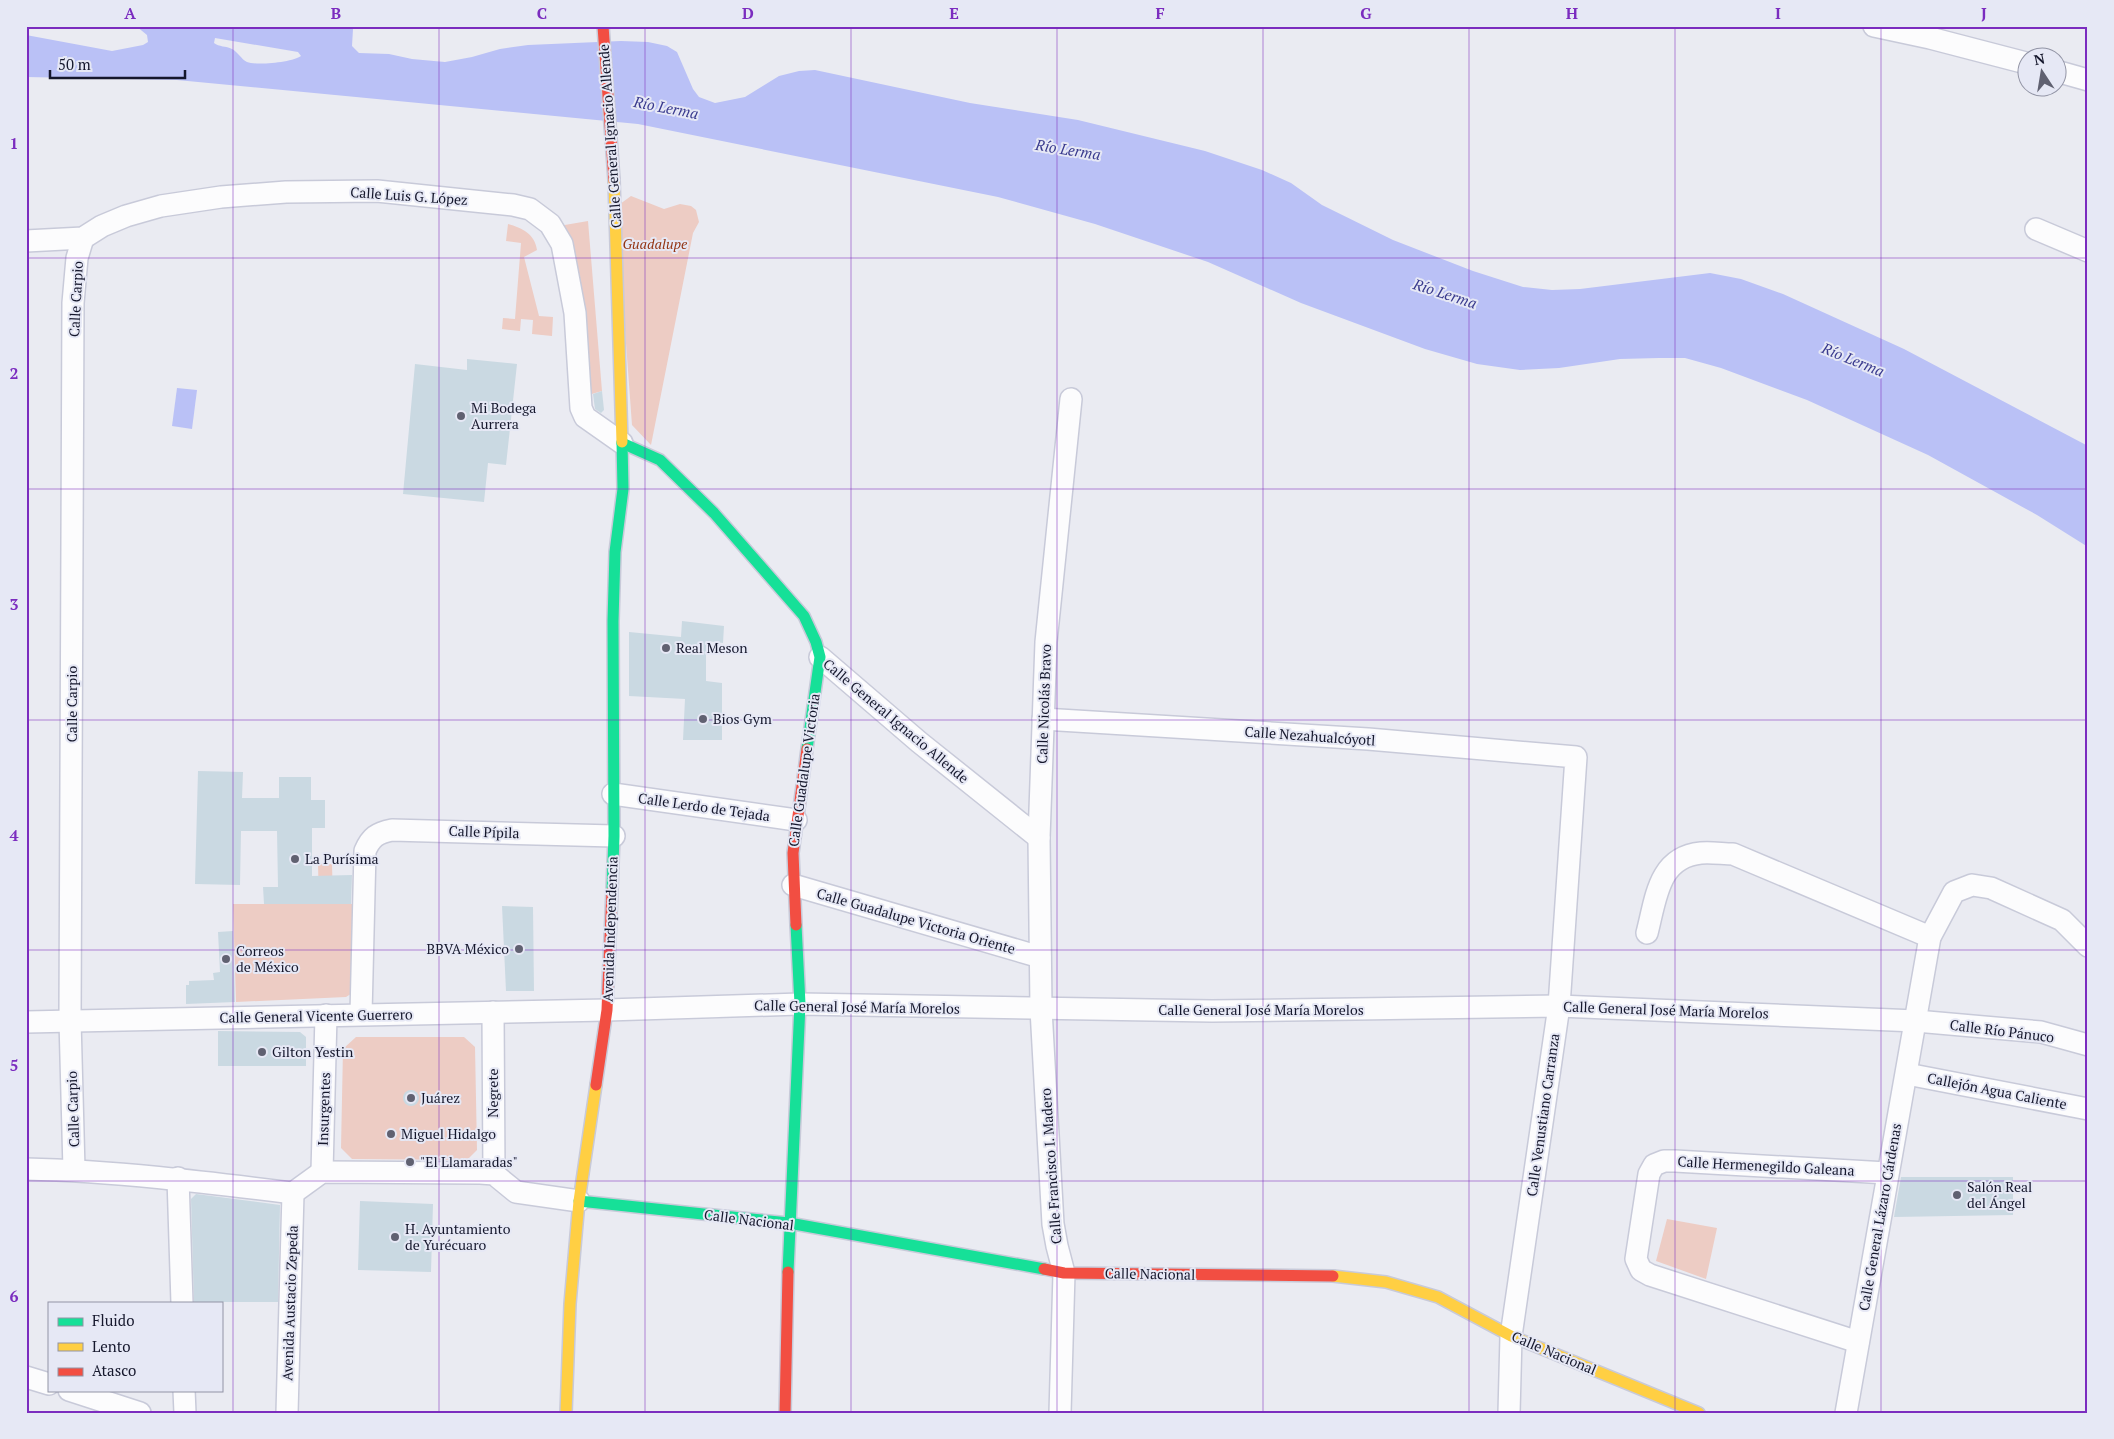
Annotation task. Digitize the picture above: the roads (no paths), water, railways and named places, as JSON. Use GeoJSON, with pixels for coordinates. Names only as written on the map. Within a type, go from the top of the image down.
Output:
{"type":"FeatureCollection","features":[{"type":"Feature","properties":{"kind":"street","name":"Calle General Ignacio Allende"},"geometry":{"type":"LineString","coordinates":[[603,26],[616,204],[622,443],[660,460],[714,513],[804,616],[816,642],[820,657],[919,742],[1039,838]]}},
{"type":"Feature","properties":{"kind":"street"},"geometry":{"type":"LineString","coordinates":[[1874,26],[1930,38],[2016,61]]}},
{"type":"Feature","properties":{"kind":"street"},"geometry":{"type":"LineString","coordinates":[[2066,74],[2088,80]]}},
{"type":"Feature","properties":{"kind":"street","name":"Calle Luis G. López"},"geometry":{"type":"LineString","coordinates":[[26,241],[83,238],[102,226],[126,216],[161,206],[221,197],[286,192],[377,191],[513,205],[530,209],[550,224],[562,244],[575,313],[581,408],[585,417],[622,443]]}},
{"type":"Feature","properties":{"kind":"street"},"geometry":{"type":"LineString","coordinates":[[2036,228],[2088,251]]}},
{"type":"Feature","properties":{"kind":"street","name":"Calle Carpio"},"geometry":{"type":"LineString","coordinates":[[74,1170],[70,1020],[73,303],[77,258],[83,238]]}},
{"type":"Feature","properties":{"kind":"street","name":"Calle Nicolás Bravo"},"geometry":{"type":"LineString","coordinates":[[1041,1010],[1039,838],[1042,720],[1046,642],[1071,399]]}},
{"type":"Feature","properties":{"kind":"street","name":"Avenida Independencia"},"geometry":{"type":"LineString","coordinates":[[566,1413],[570,1304],[579,1201],[606,1010],[614,836],[615,552],[623,489],[622,443]]}},
{"type":"Feature","properties":{"kind":"street","name":"Calle Guadalupe Victoria"},"geometry":{"type":"LineString","coordinates":[[785,1413],[789,1224],[800,1004],[793,885],[796,820],[820,657]]}},
{"type":"Feature","properties":{"kind":"street","name":"Calle Nezahualcóyotl"},"geometry":{"type":"LineString","coordinates":[[1042,720],[1368,739],[1576,757]]}},
{"type":"Feature","properties":{"kind":"street","name":"Calle Venustiano Carranza"},"geometry":{"type":"LineString","coordinates":[[1509,1413],[1511,1336],[1559,1006],[1576,757]]}},
{"type":"Feature","properties":{"kind":"street","name":"Calle Lerdo de Tejada"},"geometry":{"type":"LineString","coordinates":[[613,794],[796,820]]}},
{"type":"Feature","properties":{"kind":"street","name":"Calle Pípila"},"geometry":{"type":"LineString","coordinates":[[361,1014],[364,851],[370,840],[378,833],[392,830],[614,836]]}},
{"type":"Feature","properties":{"kind":"street"},"geometry":{"type":"LineString","coordinates":[[1647,933],[1661,879],[1674,862],[1700,853],[1733,854],[1930,936]]}},
{"type":"Feature","properties":{"kind":"street","name":"Calle Guadalupe Victoria Oriente"},"geometry":{"type":"LineString","coordinates":[[793,885],[1040,957]]}},
{"type":"Feature","properties":{"kind":"street","name":"Calle General Lázaro Cárdenas"},"geometry":{"type":"LineString","coordinates":[[1846,1413],[1930,936],[1954,892],[1972,885],[1990,888],[2062,920],[2088,946]]}},
{"type":"Feature","properties":{"kind":"street","name":"Calle General José María Morelos"},"geometry":{"type":"LineString","coordinates":[[606,1010],[800,1004],[1041,1010],[1212,1011],[1559,1006],[1916,1021]]}},
{"type":"Feature","properties":{"kind":"street","name":"Calle General Vicente Guerrero"},"geometry":{"type":"LineString","coordinates":[[26,1022],[606,1010]]}},
{"type":"Feature","properties":{"kind":"street","name":"Calle Francisco I. Madero"},"geometry":{"type":"LineString","coordinates":[[1041,1010],[1053,1224],[1056,1246],[1064,1273],[1060,1413]]}},
{"type":"Feature","properties":{"kind":"street","name":"Negrete"},"geometry":{"type":"LineString","coordinates":[[493,1012],[494,1174]]}},
{"type":"Feature","properties":{"kind":"street","name":"Insurgentes"},"geometry":{"type":"LineString","coordinates":[[322,1172],[326,1015]]}},
{"type":"Feature","properties":{"kind":"street","name":"Calle Río Pánuco"},"geometry":{"type":"LineString","coordinates":[[1916,1021],[2040,1032],[2088,1045]]}},
{"type":"Feature","properties":{"kind":"street","name":"Callejón Agua Caliente"},"geometry":{"type":"LineString","coordinates":[[1906,1074],[2088,1109]]}},
{"type":"Feature","properties":{"kind":"street","name":"Calle Hermenegildo Galeana"},"geometry":{"type":"LineString","coordinates":[[1858,1342],[1650,1275],[1641,1270],[1636,1258],[1647,1183],[1654,1165],[1664,1161],[1887,1173]]}},
{"type":"Feature","properties":{"kind":"street"},"geometry":{"type":"LineString","coordinates":[[26,1169],[74,1170],[178,1178],[293,1194],[322,1172],[494,1174],[516,1192],[579,1201]]}},
{"type":"Feature","properties":{"kind":"street"},"geometry":{"type":"LineString","coordinates":[[178,1178],[182,1302]]}},
{"type":"Feature","properties":{"kind":"street","name":"Avenida Austacio Zepeda"},"geometry":{"type":"LineString","coordinates":[[287,1413],[293,1194]]}},
{"type":"Feature","properties":{"kind":"street","name":"Calle Nacional"},"geometry":{"type":"LineString","coordinates":[[579,1201],[789,1224],[1064,1273],[1337,1276],[1386,1282],[1438,1297],[1511,1336],[1699,1413]]}},
{"type":"Feature","properties":{"kind":"street"},"geometry":{"type":"LineString","coordinates":[[26,1377],[48,1384]]}},
{"type":"Feature","properties":{"kind":"street"},"geometry":{"type":"LineString","coordinates":[[74,1392],[140,1413]]}},
{"type":"Feature","properties":{"kind":"street"},"geometry":{"type":"LineString","coordinates":[[184,1392],[185,1413]]}},
{"type":"Feature","properties":{"kind":"water","name":"Río Lerma"},"geometry":{"type":"Polygon","coordinates":[[[136,26],[351,26],[353,29],[352,46],[359,53],[389,54],[412,59],[445,62],[500,49],[528,45],[621,41],[648,42],[667,46],[677,52],[693,89],[699,97],[715,103],[745,97],[779,76],[799,71],[815,70],[970,103],[1078,120],[1205,151],[1262,170],[1291,183],[1322,205],[1393,240],[1473,271],[1523,287],[1552,290],[1580,289],[1710,273],[1741,279],[1783,294],[1904,349],[2088,446],[2088,547],[2037,515],[1928,455],[1807,400],[1721,368],[1685,358],[1620,359],[1559,368],[1520,370],[1477,364],[1425,349],[1301,303],[1208,262],[1095,224],[998,197],[638,124],[177,80],[26,77],[26,35],[112,51],[143,45],[148,42],[147,35],[136,26]],[[215,38],[214,43],[232,49],[245,61],[252,63],[283,62],[301,56],[298,52],[215,38]]]}},
{"type":"Feature","properties":{"kind":"water"},"geometry":{"type":"Polygon","coordinates":[[[177,388],[197,390],[192,429],[172,426],[177,388]]]}},
{"type":"Feature","properties":{"kind":"place","name":"Mi Bodega Aurrera"},"geometry":{"type":"Point","coordinates":[461,416]}},
{"type":"Feature","properties":{"kind":"place","name":"Real Meson"},"geometry":{"type":"Point","coordinates":[666,648]}},
{"type":"Feature","properties":{"kind":"place","name":"Bios Gym"},"geometry":{"type":"Point","coordinates":[703,719]}},
{"type":"Feature","properties":{"kind":"place","name":"La Purísima"},"geometry":{"type":"Point","coordinates":[295,859]}},
{"type":"Feature","properties":{"kind":"place","name":"BBVA México"},"geometry":{"type":"Point","coordinates":[519,949]}},
{"type":"Feature","properties":{"kind":"place","name":"Correos de México"},"geometry":{"type":"Point","coordinates":[226,959]}},
{"type":"Feature","properties":{"kind":"place","name":"Gilton Yestin"},"geometry":{"type":"Point","coordinates":[262,1052]}},
{"type":"Feature","properties":{"kind":"place","name":"Juárez"},"geometry":{"type":"Point","coordinates":[411,1098]}},
{"type":"Feature","properties":{"kind":"place","name":"Miguel Hidalgo"},"geometry":{"type":"Point","coordinates":[391,1134]}},
{"type":"Feature","properties":{"kind":"place","name":"\"El Llamaradas\""},"geometry":{"type":"Point","coordinates":[410,1162]}},
{"type":"Feature","properties":{"kind":"place","name":"Salón Real del Ángel"},"geometry":{"type":"Point","coordinates":[1957,1195]}},
{"type":"Feature","properties":{"kind":"place","name":"H. Ayuntamiento de Yurécuaro"},"geometry":{"type":"Point","coordinates":[395,1237]}},
{"type":"Feature","properties":{"kind":"park label","name":"Guadalupe"},"geometry":{"type":"Point","coordinates":[655,244]}}]}
